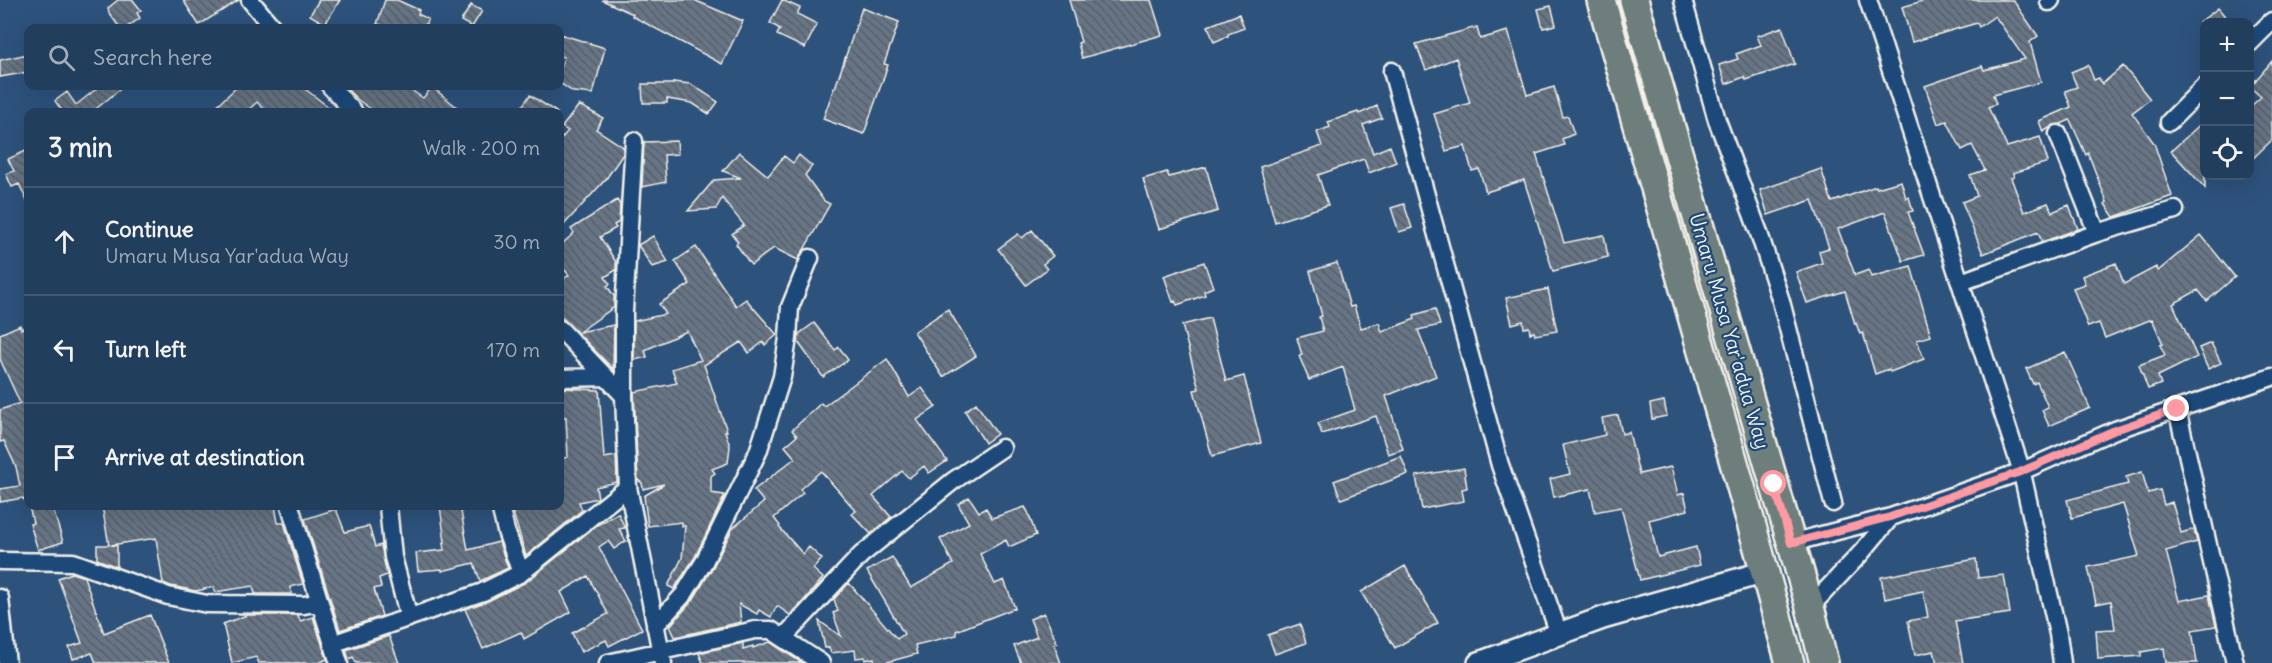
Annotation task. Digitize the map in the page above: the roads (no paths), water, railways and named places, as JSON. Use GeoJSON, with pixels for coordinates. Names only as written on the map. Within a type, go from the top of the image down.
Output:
{"type":"FeatureCollection","features":[{"type":"Feature","properties":{"kind":"main road","name":"Umaru Musa Yar'adua Way"},"geometry":{"type":"LineString","coordinates":[[1601,0],[1790,663]]}},
{"type":"Feature","properties":{"kind":"main road","name":"Umaru Musa Yar'adua Way"},"geometry":{"type":"LineString","coordinates":[[1634,0],[1810,607],[1824,663]]}},
{"type":"Feature","properties":{"kind":"main road"},"geometry":{"type":"LineString","coordinates":[[1743,494],[1774,484]]}},
{"type":"Feature","properties":{"kind":"street"},"geometry":{"type":"LineString","coordinates":[[250,0],[270,24]]}},
{"type":"Feature","properties":{"kind":"street"},"geometry":{"type":"LineString","coordinates":[[1683,0],[1717,120],[1758,230],[1781,301],[1833,503]]}},
{"type":"Feature","properties":{"kind":"street"},"geometry":{"type":"LineString","coordinates":[[1868,0],[1961,282],[2020,472],[2058,634],[2062,663]]}},
{"type":"Feature","properties":{"kind":"street"},"geometry":{"type":"LineString","coordinates":[[2254,39],[2272,21]]}},
{"type":"Feature","properties":{"kind":"street"},"geometry":{"type":"LineString","coordinates":[[1392,71],[1500,465],[1559,634]]}},
{"type":"Feature","properties":{"kind":"street"},"geometry":{"type":"LineString","coordinates":[[334,90],[350,108]]}},
{"type":"Feature","properties":{"kind":"street"},"geometry":{"type":"LineString","coordinates":[[2169,122],[2200,92]]}},
{"type":"Feature","properties":{"kind":"street"},"geometry":{"type":"LineString","coordinates":[[2058,134],[2097,233]]}},
{"type":"Feature","properties":{"kind":"street"},"geometry":{"type":"LineString","coordinates":[[634,141],[624,311],[624,396],[628,487],[661,657]]}},
{"type":"Feature","properties":{"kind":"street"},"geometry":{"type":"LineString","coordinates":[[1961,282],[2097,233],[2175,210]]}},
{"type":"Feature","properties":{"kind":"street"},"geometry":{"type":"LineString","coordinates":[[655,626],[684,594],[705,562],[758,452],[782,377],[790,307],[810,258]]}},
{"type":"Feature","properties":{"kind":"street"},"geometry":{"type":"LineString","coordinates":[[564,333],[624,396]]}},
{"type":"Feature","properties":{"kind":"street"},"geometry":{"type":"LineString","coordinates":[[564,378],[606,377]]}},
{"type":"Feature","properties":{"kind":"street"},"geometry":{"type":"LineString","coordinates":[[1791,543],[1890,517],[2020,472],[2115,430],[2272,377]]}},
{"type":"Feature","properties":{"kind":"street"},"geometry":{"type":"LineString","coordinates":[[2177,409],[2235,663]]}},
{"type":"Feature","properties":{"kind":"street"},"geometry":{"type":"LineString","coordinates":[[784,637],[861,555],[953,481],[1002,448]]}},
{"type":"Feature","properties":{"kind":"street"},"geometry":{"type":"LineString","coordinates":[[332,644],[483,592],[521,573],[628,487]]}},
{"type":"Feature","properties":{"kind":"street"},"geometry":{"type":"LineString","coordinates":[[291,510],[339,663]]}},
{"type":"Feature","properties":{"kind":"street"},"geometry":{"type":"LineString","coordinates":[[388,510],[393,557],[409,618]]}},
{"type":"Feature","properties":{"kind":"street"},"geometry":{"type":"LineString","coordinates":[[501,510],[521,573]]}},
{"type":"Feature","properties":{"kind":"street"},"geometry":{"type":"LineString","coordinates":[[1810,607],[1861,553],[1890,517]]}},
{"type":"Feature","properties":{"kind":"street"},"geometry":{"type":"LineString","coordinates":[[0,561],[73,562],[168,596],[207,604],[304,605],[314,603],[321,606]]}},
{"type":"Feature","properties":{"kind":"street"},"geometry":{"type":"LineString","coordinates":[[1479,663],[1603,618],[1765,572]]}},
{"type":"Feature","properties":{"kind":"street"},"geometry":{"type":"LineString","coordinates":[[0,598],[7,663]]}},
{"type":"Feature","properties":{"kind":"street"},"geometry":{"type":"LineString","coordinates":[[608,663],[661,657],[755,630],[771,630],[821,663]]}}]}
